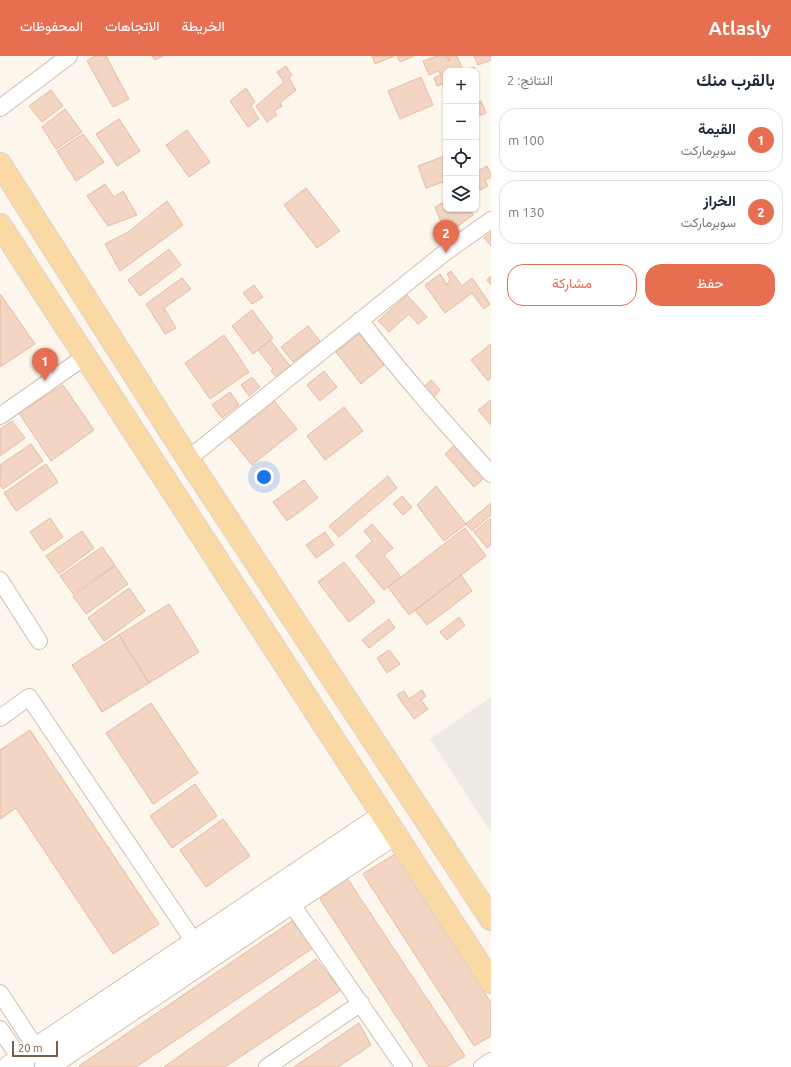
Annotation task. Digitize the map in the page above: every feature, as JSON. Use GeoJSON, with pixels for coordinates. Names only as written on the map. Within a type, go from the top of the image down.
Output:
{"type":"FeatureCollection","features":[{"type":"Feature","properties":{"kind":"main road"},"geometry":{"type":"LineString","coordinates":[[0,164],[188,459],[491,920]]}},
{"type":"Feature","properties":{"kind":"main road"},"geometry":{"type":"LineString","coordinates":[[0,225],[491,982]]}},
{"type":"Feature","properties":{"kind":"main road"},"geometry":{"type":"LineString","coordinates":[[34,1063],[291,903],[389,825]]}},
{"type":"Feature","properties":{"kind":"main road"},"geometry":{"type":"LineString","coordinates":[[34,1063],[195,943],[389,825]]}},
{"type":"Feature","properties":{"kind":"street"},"geometry":{"type":"LineString","coordinates":[[0,108],[69,56]]}},
{"type":"Feature","properties":{"kind":"street"},"geometry":{"type":"LineString","coordinates":[[188,459],[443,254],[491,220]]}},
{"type":"Feature","properties":{"kind":"street"},"geometry":{"type":"LineString","coordinates":[[360,320],[382,350],[429,406],[491,474]]}},
{"type":"Feature","properties":{"kind":"street"},"geometry":{"type":"LineString","coordinates":[[0,416],[86,356]]}},
{"type":"Feature","properties":{"kind":"street"},"geometry":{"type":"LineString","coordinates":[[0,580],[39,640]]}},
{"type":"Feature","properties":{"kind":"street"},"geometry":{"type":"LineString","coordinates":[[0,718],[29,697],[195,943]]}},
{"type":"Feature","properties":{"kind":"street"},"geometry":{"type":"LineString","coordinates":[[291,903],[404,1067]]}},
{"type":"Feature","properties":{"kind":"street"},"geometry":{"type":"LineString","coordinates":[[0,993],[34,1063]]}},
{"type":"Feature","properties":{"kind":"street"},"geometry":{"type":"LineString","coordinates":[[267,1067],[361,1003]]}},
{"type":"Feature","properties":{"kind":"street"},"geometry":{"type":"LineString","coordinates":[[0,1029],[34,1063]]}},
{"type":"Feature","properties":{"kind":"street"},"geometry":{"type":"LineString","coordinates":[[482,1067],[491,1061]]}},
{"type":"Feature","properties":{"kind":"shaded area"},"geometry":{"type":"Polygon","coordinates":[[[491,697],[491,832],[430,739],[491,697]]]}},
{"type":"Feature","properties":{"kind":"building"},"geometry":{"type":"Polygon","coordinates":[[[95,56],[106,56],[129,99],[113,107],[87,61],[95,56]]]}},
{"type":"Feature","properties":{"kind":"building"},"geometry":{"type":"Polygon","coordinates":[[[152,56],[163,56],[155,60],[152,56]]]}},
{"type":"Feature","properties":{"kind":"building"},"geometry":{"type":"Polygon","coordinates":[[[372,56],[394,56],[375,64],[372,56]]]}},
{"type":"Feature","properties":{"kind":"building"},"geometry":{"type":"Polygon","coordinates":[[[397,56],[414,56],[400,62],[397,56]]]}},
{"type":"Feature","properties":{"kind":"building"},"geometry":{"type":"Polygon","coordinates":[[[437,56],[447,56],[450,61],[448,56],[457,56],[462,68],[443,68],[443,84],[437,86],[434,78],[441,75],[438,71],[429,75],[423,61],[437,56]]]}},
{"type":"Feature","properties":{"kind":"building"},"geometry":{"type":"Polygon","coordinates":[[[474,56],[491,56],[491,60],[478,65],[474,56]]]}},
{"type":"Feature","properties":{"kind":"building"},"geometry":{"type":"Polygon","coordinates":[[[286,66],[292,75],[289,78],[296,90],[280,103],[282,106],[274,111],[277,115],[267,122],[256,106],[284,82],[277,72],[286,66]]]}},
{"type":"Feature","properties":{"kind":"building"},"geometry":{"type":"Polygon","coordinates":[[[421,77],[433,105],[400,119],[388,91],[421,77]]]}},
{"type":"Feature","properties":{"kind":"building"},"geometry":{"type":"Polygon","coordinates":[[[246,88],[255,102],[251,106],[259,119],[248,127],[230,101],[246,88]]]}},
{"type":"Feature","properties":{"kind":"building"},"geometry":{"type":"Polygon","coordinates":[[[51,90],[63,106],[42,122],[29,106],[51,90]]]}},
{"type":"Feature","properties":{"kind":"building"},"geometry":{"type":"Polygon","coordinates":[[[481,101],[486,113],[479,116],[479,104],[479,102],[481,101]]]}},
{"type":"Feature","properties":{"kind":"building"},"geometry":{"type":"Polygon","coordinates":[[[65,109],[82,132],[56,149],[42,127],[65,109]]]}},
{"type":"Feature","properties":{"kind":"building"},"geometry":{"type":"Polygon","coordinates":[[[119,119],[140,151],[117,166],[96,134],[119,119]]]}},
{"type":"Feature","properties":{"kind":"building"},"geometry":{"type":"Polygon","coordinates":[[[187,130],[210,162],[189,177],[166,145],[187,130]]]}},
{"type":"Feature","properties":{"kind":"building"},"geometry":{"type":"Polygon","coordinates":[[[83,134],[104,162],[76,181],[57,151],[83,134]]]}},
{"type":"Feature","properties":{"kind":"building"},"geometry":{"type":"Polygon","coordinates":[[[443,156],[443,182],[426,188],[418,166],[443,156]]]}},
{"type":"Feature","properties":{"kind":"building"},"geometry":{"type":"Polygon","coordinates":[[[487,166],[491,174],[491,177],[485,180],[488,186],[480,190],[479,188],[479,170],[487,166]]]}},
{"type":"Feature","properties":{"kind":"building"},"geometry":{"type":"Polygon","coordinates":[[[105,184],[114,197],[123,191],[137,215],[108,226],[87,196],[105,184]]]}},
{"type":"Feature","properties":{"kind":"building"},"geometry":{"type":"Polygon","coordinates":[[[306,188],[340,231],[317,248],[284,205],[306,188]]]}},
{"type":"Feature","properties":{"kind":"building"},"geometry":{"type":"Polygon","coordinates":[[[167,201],[183,225],[120,271],[105,244],[128,232],[167,201]]]}},
{"type":"Feature","properties":{"kind":"building"},"geometry":{"type":"Polygon","coordinates":[[[443,203],[443,212],[472,212],[473,215],[446,235],[435,207],[443,203]]]}},
{"type":"Feature","properties":{"kind":"building"},"geometry":{"type":"Polygon","coordinates":[[[491,232],[491,246],[484,238],[491,232]]]}},
{"type":"Feature","properties":{"kind":"building"},"geometry":{"type":"Polygon","coordinates":[[[169,249],[181,265],[140,296],[128,280],[169,249]]]}},
{"type":"Feature","properties":{"kind":"building"},"geometry":{"type":"Polygon","coordinates":[[[451,271],[462,286],[472,278],[490,304],[484,309],[472,293],[445,313],[425,285],[440,274],[447,285],[450,279],[447,274],[451,271]]]}},
{"type":"Feature","properties":{"kind":"building"},"geometry":{"type":"Polygon","coordinates":[[[491,276],[491,285],[487,280],[491,276]]]}},
{"type":"Feature","properties":{"kind":"building"},"geometry":{"type":"Polygon","coordinates":[[[182,278],[191,289],[164,308],[176,328],[165,334],[146,304],[182,278]]]}},
{"type":"Feature","properties":{"kind":"building"},"geometry":{"type":"Polygon","coordinates":[[[254,285],[263,297],[252,304],[243,293],[254,285]]]}},
{"type":"Feature","properties":{"kind":"building"},"geometry":{"type":"Polygon","coordinates":[[[0,295],[35,344],[0,367],[0,295]]]}},
{"type":"Feature","properties":{"kind":"building"},"geometry":{"type":"Polygon","coordinates":[[[407,295],[427,317],[418,324],[409,314],[389,332],[378,321],[407,295]]]}},
{"type":"Feature","properties":{"kind":"building"},"geometry":{"type":"Polygon","coordinates":[[[252,310],[273,338],[253,354],[232,326],[252,310]]]}},
{"type":"Feature","properties":{"kind":"building"},"geometry":{"type":"Polygon","coordinates":[[[308,326],[320,341],[293,362],[281,347],[308,326]]]}},
{"type":"Feature","properties":{"kind":"building"},"geometry":{"type":"Polygon","coordinates":[[[359,334],[384,365],[361,384],[336,352],[359,334]]]}},
{"type":"Feature","properties":{"kind":"building"},"geometry":{"type":"Polygon","coordinates":[[[224,335],[249,372],[210,399],[185,363],[224,335]]]}},
{"type":"Feature","properties":{"kind":"building"},"geometry":{"type":"Polygon","coordinates":[[[270,340],[290,366],[277,378],[271,371],[273,369],[258,350],[270,340]]]}},
{"type":"Feature","properties":{"kind":"building"},"geometry":{"type":"Polygon","coordinates":[[[491,344],[491,378],[488,381],[471,360],[491,344]]]}},
{"type":"Feature","properties":{"kind":"building"},"geometry":{"type":"Polygon","coordinates":[[[324,371],[337,387],[320,401],[307,385],[324,371]]]}},
{"type":"Feature","properties":{"kind":"building"},"geometry":{"type":"Polygon","coordinates":[[[252,377],[260,387],[249,396],[241,385],[252,377]]]}},
{"type":"Feature","properties":{"kind":"building"},"geometry":{"type":"Polygon","coordinates":[[[431,380],[440,390],[434,397],[424,387],[431,380]]]}},
{"type":"Feature","properties":{"kind":"building"},"geometry":{"type":"Polygon","coordinates":[[[63,385],[94,430],[51,461],[19,413],[63,385]]]}},
{"type":"Feature","properties":{"kind":"building"},"geometry":{"type":"Polygon","coordinates":[[[230,392],[239,405],[222,418],[212,405],[230,392]]]}},
{"type":"Feature","properties":{"kind":"building"},"geometry":{"type":"Polygon","coordinates":[[[271,397],[297,429],[252,465],[226,433],[271,397]]]}},
{"type":"Feature","properties":{"kind":"building"},"geometry":{"type":"Polygon","coordinates":[[[491,400],[491,425],[478,410],[491,400]]]}},
{"type":"Feature","properties":{"kind":"building"},"geometry":{"type":"Polygon","coordinates":[[[344,407],[363,431],[325,460],[307,436],[344,407]]]}},
{"type":"Feature","properties":{"kind":"building"},"geometry":{"type":"Polygon","coordinates":[[[12,421],[25,438],[0,456],[0,429],[12,421]]]}},
{"type":"Feature","properties":{"kind":"building"},"geometry":{"type":"Polygon","coordinates":[[[457,443],[466,453],[462,456],[475,472],[478,469],[485,477],[474,487],[445,454],[457,443]]]}},
{"type":"Feature","properties":{"kind":"building"},"geometry":{"type":"Polygon","coordinates":[[[31,444],[43,461],[3,489],[0,485],[0,465],[31,444]]]}},
{"type":"Feature","properties":{"kind":"building"},"geometry":{"type":"Polygon","coordinates":[[[46,464],[58,482],[16,511],[4,493],[46,464]]]}},
{"type":"Feature","properties":{"kind":"building"},"geometry":{"type":"Polygon","coordinates":[[[388,476],[397,488],[339,537],[329,526],[388,476]]]}},
{"type":"Feature","properties":{"kind":"building"},"geometry":{"type":"Polygon","coordinates":[[[304,480],[318,498],[287,521],[273,502],[304,480]]]}},
{"type":"Feature","properties":{"kind":"building"},"geometry":{"type":"Polygon","coordinates":[[[436,486],[466,524],[444,541],[417,505],[436,486]]]}},
{"type":"Feature","properties":{"kind":"building"},"geometry":{"type":"Polygon","coordinates":[[[402,496],[412,507],[403,515],[393,504],[402,496]]]}},
{"type":"Feature","properties":{"kind":"building"},"geometry":{"type":"Polygon","coordinates":[[[491,503],[491,515],[472,531],[466,524],[491,503]]]}},
{"type":"Feature","properties":{"kind":"building"},"geometry":{"type":"Polygon","coordinates":[[[50,518],[63,537],[43,551],[30,532],[50,518]]]}},
{"type":"Feature","properties":{"kind":"building"},"geometry":{"type":"Polygon","coordinates":[[[491,518],[491,545],[487,548],[474,532],[491,518]]]}},
{"type":"Feature","properties":{"kind":"building"},"geometry":{"type":"Polygon","coordinates":[[[372,524],[393,548],[384,555],[401,577],[384,590],[356,556],[372,541],[364,531],[372,524]]]}},
{"type":"Feature","properties":{"kind":"building"},"geometry":{"type":"Polygon","coordinates":[[[465,528],[486,556],[409,615],[388,587],[465,528]]]}},
{"type":"Feature","properties":{"kind":"building"},"geometry":{"type":"Polygon","coordinates":[[[82,531],[94,548],[59,574],[46,556],[82,531]]]}},
{"type":"Feature","properties":{"kind":"building"},"geometry":{"type":"Polygon","coordinates":[[[325,532],[334,545],[316,558],[306,545],[325,532]]]}},
{"type":"Feature","properties":{"kind":"building"},"geometry":{"type":"Polygon","coordinates":[[[102,547],[115,565],[73,594],[60,576],[102,547]]]}},
{"type":"Feature","properties":{"kind":"building"},"geometry":{"type":"Polygon","coordinates":[[[344,562],[375,602],[349,622],[318,582],[344,562]]]}},
{"type":"Feature","properties":{"kind":"building"},"geometry":{"type":"Polygon","coordinates":[[[115,566],[128,584],[86,614],[73,596],[115,566]]]}},
{"type":"Feature","properties":{"kind":"building"},"geometry":{"type":"Polygon","coordinates":[[[461,575],[472,591],[427,625],[415,610],[461,575]]]}},
{"type":"Feature","properties":{"kind":"building"},"geometry":{"type":"Polygon","coordinates":[[[129,588],[145,611],[104,641],[88,618],[129,588]]]}},
{"type":"Feature","properties":{"kind":"building"},"geometry":{"type":"Polygon","coordinates":[[[169,604],[199,652],[149,683],[119,635],[169,604]]]}},
{"type":"Feature","properties":{"kind":"building"},"geometry":{"type":"Polygon","coordinates":[[[459,617],[465,625],[447,640],[440,632],[459,617]]]}},
{"type":"Feature","properties":{"kind":"building"},"geometry":{"type":"Polygon","coordinates":[[[389,619],[395,628],[369,648],[362,640],[389,619]]]}},
{"type":"Feature","properties":{"kind":"building"},"geometry":{"type":"Polygon","coordinates":[[[119,635],[149,683],[102,712],[72,665],[119,635]]]}},
{"type":"Feature","properties":{"kind":"building"},"geometry":{"type":"Polygon","coordinates":[[[389,650],[400,664],[387,673],[377,658],[389,650]]]}},
{"type":"Feature","properties":{"kind":"building"},"geometry":{"type":"Polygon","coordinates":[[[422,690],[426,696],[421,700],[428,709],[414,719],[397,695],[404,691],[409,699],[422,690]]]}},
{"type":"Feature","properties":{"kind":"building"},"geometry":{"type":"Polygon","coordinates":[[[151,703],[198,773],[153,804],[106,733],[151,703]]]}},
{"type":"Feature","properties":{"kind":"building"},"geometry":{"type":"Polygon","coordinates":[[[30,730],[159,924],[113,954],[16,808],[0,819],[0,750],[30,730]]]}},
{"type":"Feature","properties":{"kind":"building"},"geometry":{"type":"Polygon","coordinates":[[[195,784],[217,816],[172,848],[150,816],[195,784]]]}},
{"type":"Feature","properties":{"kind":"building"},"geometry":{"type":"Polygon","coordinates":[[[223,819],[250,856],[206,887],[180,850],[223,819]]]}},
{"type":"Feature","properties":{"kind":"building"},"geometry":{"type":"Polygon","coordinates":[[[395,854],[491,1003],[491,1036],[474,1046],[363,874],[395,854]]]}},
{"type":"Feature","properties":{"kind":"building"},"geometry":{"type":"Polygon","coordinates":[[[347,878],[465,1056],[446,1067],[429,1067],[320,899],[347,878]]]}},
{"type":"Feature","properties":{"kind":"building"},"geometry":{"type":"Polygon","coordinates":[[[292,921],[313,948],[136,1067],[79,1066],[292,921]]]}},
{"type":"Feature","properties":{"kind":"building"},"geometry":{"type":"Polygon","coordinates":[[[316,959],[341,990],[225,1067],[164,1067],[316,959]]]}},
{"type":"Feature","properties":{"kind":"building"},"geometry":{"type":"Polygon","coordinates":[[[359,1023],[371,1045],[338,1067],[294,1067],[359,1023]]]}},
{"type":"Feature","properties":{"kind":"place","name":"الخراز"},"geometry":{"type":"Point","coordinates":[446,253]}},
{"type":"Feature","properties":{"kind":"place","name":"القيمة"},"geometry":{"type":"Point","coordinates":[45,381]}}]}
